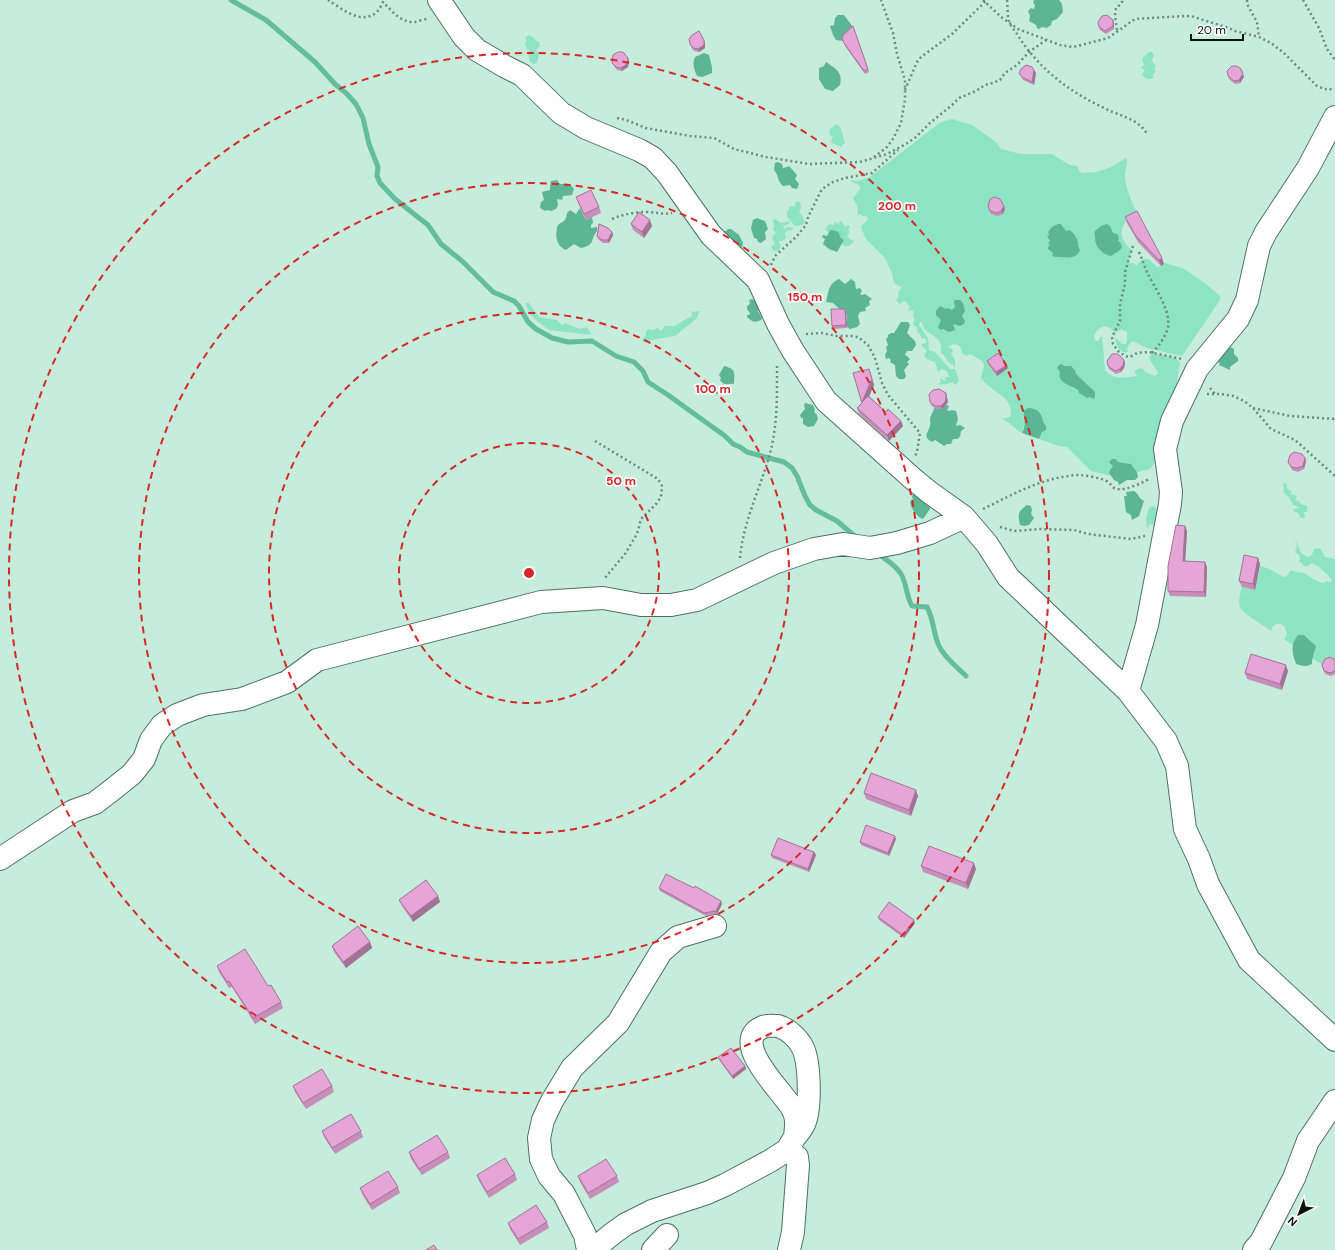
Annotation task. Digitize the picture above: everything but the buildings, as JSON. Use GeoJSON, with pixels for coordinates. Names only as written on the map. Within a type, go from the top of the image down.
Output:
{"type":"FeatureCollection","features":[{"type":"Feature","properties":{"kind":"street"},"geometry":{"type":"LineString","coordinates":[[435,9],[477,50],[522,75],[561,113],[586,128],[639,150],[653,158],[667,173],[711,235],[758,280],[793,351],[826,401],[912,478],[964,517],[987,544],[1008,577],[1128,691],[1166,741],[1177,766],[1186,829],[1208,884],[1249,960],[1335,1040]]}},
{"type":"Feature","properties":{"kind":"street"},"geometry":{"type":"LineString","coordinates":[[1128,691],[1147,625],[1166,524],[1171,492],[1165,449],[1172,421],[1197,369],[1238,319],[1247,300],[1259,246],[1266,232],[1308,168],[1335,117]]}},
{"type":"Feature","properties":{"kind":"street"},"geometry":{"type":"LineString","coordinates":[[0,859],[73,811],[95,803],[132,774],[144,759],[151,740],[162,724],[177,715],[203,705],[242,699],[287,682],[317,660],[541,602],[603,598],[641,605],[671,605],[697,600],[774,563],[814,549],[843,544],[870,548],[897,543],[930,533],[964,517]]}},
{"type":"Feature","properties":{"kind":"street"},"geometry":{"type":"LineString","coordinates":[[588,1250],[585,1235],[564,1194],[549,1176],[541,1159],[539,1138],[543,1120],[552,1101],[572,1068],[618,1023],[661,952],[678,937],[715,926]]}},
{"type":"Feature","properties":{"kind":"street"},"geometry":{"type":"LineString","coordinates":[[1254,1250],[1260,1242],[1294,1178],[1308,1141],[1335,1101]]}},
{"type":"Feature","properties":{"kind":"street"},"geometry":{"type":"LineString","coordinates":[[593,1250],[626,1224],[652,1211],[707,1193],[726,1185],[770,1161],[791,1144],[797,1157],[798,1164],[793,1232],[789,1250]]}},
{"type":"Feature","properties":{"kind":"path"},"geometry":{"type":"LineString","coordinates":[[328,0],[358,17],[367,17],[376,12],[384,2],[398,18],[415,22],[435,9]]}},
{"type":"Feature","properties":{"kind":"path"},"geometry":{"type":"LineString","coordinates":[[874,158],[887,147],[893,139],[904,116],[905,80],[898,60],[893,33],[881,0]]}},
{"type":"Feature","properties":{"kind":"path"},"geometry":{"type":"LineString","coordinates":[[1007,0],[1008,18],[1010,24],[1029,52],[1062,84],[1104,108],[1132,120],[1145,130],[1147,134]]}},
{"type":"Feature","properties":{"kind":"path"},"geometry":{"type":"LineString","coordinates":[[1117,30],[1115,13],[1116,8],[1124,0]]}},
{"type":"Feature","properties":{"kind":"path"},"geometry":{"type":"LineString","coordinates":[[1246,0],[1246,4],[1257,22],[1259,37]]}},
{"type":"Feature","properties":{"kind":"path"},"geometry":{"type":"LineString","coordinates":[[1303,0],[1319,28],[1327,49],[1335,60]]}},
{"type":"Feature","properties":{"kind":"path"},"geometry":{"type":"LineString","coordinates":[[905,91],[917,62],[921,57],[952,34],[985,1],[1001,17],[1018,29],[1060,45],[1073,47],[1108,38],[1117,30],[1135,19],[1191,16],[1235,31],[1259,37],[1271,43],[1285,54],[1317,86],[1323,89],[1335,89]]}},
{"type":"Feature","properties":{"kind":"path"},"geometry":{"type":"LineString","coordinates":[[612,118],[626,120],[646,128],[690,136],[714,138],[734,149],[766,157],[809,164],[860,162],[887,154],[916,137],[958,98],[976,91],[985,85],[1000,80],[1029,52],[1046,40]]}},
{"type":"Feature","properties":{"kind":"path"},"geometry":{"type":"LineString","coordinates":[[770,265],[775,256],[796,238],[806,225],[808,217],[822,189],[833,182],[845,178],[872,173],[901,146]]}},
{"type":"Feature","properties":{"kind":"path"},"geometry":{"type":"LineString","coordinates":[[612,219],[627,213],[649,212],[665,215],[687,209],[690,206]]}},
{"type":"Feature","properties":{"kind":"path"},"geometry":{"type":"LineString","coordinates":[[1133,246],[1125,272],[1125,284],[1120,304],[1120,321],[1112,338],[1113,344],[1118,351],[1125,356],[1130,357],[1137,353],[1152,353],[1185,361],[1197,369],[1207,385],[1215,394]]}},
{"type":"Feature","properties":{"kind":"path"},"geometry":{"type":"LineString","coordinates":[[1139,252],[1160,295],[1168,317],[1166,333],[1152,353]]}},
{"type":"Feature","properties":{"kind":"path"},"geometry":{"type":"LineString","coordinates":[[782,331],[789,334],[822,333],[836,336],[858,337],[868,345],[875,358],[882,383],[888,395],[920,433],[917,452],[912,464],[912,478]]}},
{"type":"Feature","properties":{"kind":"path"},"geometry":{"type":"LineString","coordinates":[[727,586],[740,564],[742,542],[775,430],[778,404],[777,361]]}},
{"type":"Feature","properties":{"kind":"path"},"geometry":{"type":"LineString","coordinates":[[1181,401],[1215,394],[1233,396],[1244,401],[1253,408],[1271,429],[1295,440],[1335,476]]}},
{"type":"Feature","properties":{"kind":"path"},"geometry":{"type":"LineString","coordinates":[[1253,408],[1290,416],[1335,419]]}},
{"type":"Feature","properties":{"kind":"path"},"geometry":{"type":"LineString","coordinates":[[584,599],[603,581],[626,554],[637,534],[641,519],[661,497],[662,486],[658,479],[595,441]]}},
{"type":"Feature","properties":{"kind":"path"},"geometry":{"type":"LineString","coordinates":[[964,517],[1032,485],[1057,477],[1080,475],[1098,478],[1108,482],[1112,487],[1118,490],[1143,483],[1155,477]]}},
{"type":"Feature","properties":{"kind":"path"},"geometry":{"type":"LineString","coordinates":[[993,525],[1014,531],[1040,529],[1074,530],[1088,534],[1132,539],[1158,530],[1166,524]]}},
{"type":"Feature","properties":{"kind":"green space"},"geometry":{"type":"Polygon","coordinates":[[[1034,0],[1059,0],[1062,4],[1063,12],[1057,19],[1052,21],[1051,25],[1047,28],[1042,27],[1039,29],[1036,25],[1029,21],[1030,16],[1028,11],[1031,8],[1034,9],[1034,0]]]}},
{"type":"Feature","properties":{"kind":"green space"},"geometry":{"type":"Polygon","coordinates":[[[838,15],[844,15],[853,27],[853,33],[843,41],[836,40],[830,26],[834,25],[835,18],[838,15]]]}},
{"type":"Feature","properties":{"kind":"green space"},"geometry":{"type":"Polygon","coordinates":[[[528,35],[539,42],[540,46],[535,51],[539,54],[537,62],[534,64],[531,62],[528,53],[530,50],[527,49],[525,44],[527,41],[525,38],[528,35]]]}},
{"type":"Feature","properties":{"kind":"green space"},"geometry":{"type":"Polygon","coordinates":[[[1149,52],[1152,52],[1154,56],[1152,61],[1156,66],[1154,69],[1156,71],[1153,78],[1147,79],[1142,75],[1145,70],[1141,68],[1144,65],[1142,59],[1149,52]]]}},
{"type":"Feature","properties":{"kind":"green space"},"geometry":{"type":"Polygon","coordinates":[[[704,53],[709,55],[712,73],[702,77],[697,76],[694,69],[694,62],[695,57],[704,53]]]}},
{"type":"Feature","properties":{"kind":"green space"},"geometry":{"type":"Polygon","coordinates":[[[826,62],[840,74],[840,85],[833,91],[825,89],[819,79],[819,68],[824,66],[826,62]]]}},
{"type":"Feature","properties":{"kind":"green space"},"geometry":{"type":"Polygon","coordinates":[[[952,119],[972,125],[996,142],[1001,149],[1021,154],[1052,154],[1070,165],[1078,166],[1079,171],[1082,173],[1097,172],[1111,167],[1126,158],[1127,163],[1125,174],[1127,187],[1139,217],[1133,214],[1125,219],[1126,222],[1122,229],[1122,237],[1132,250],[1128,263],[1134,263],[1136,266],[1142,259],[1149,259],[1157,267],[1165,263],[1182,268],[1206,284],[1220,296],[1220,300],[1182,356],[1147,348],[1133,341],[1127,349],[1128,352],[1122,352],[1117,346],[1115,337],[1122,344],[1126,344],[1127,332],[1121,329],[1115,333],[1109,328],[1104,327],[1098,329],[1094,336],[1095,341],[1098,341],[1102,335],[1105,370],[1112,376],[1137,376],[1134,371],[1140,368],[1155,376],[1158,373],[1149,358],[1152,353],[1176,358],[1180,363],[1176,387],[1163,413],[1155,462],[1150,469],[1137,472],[1131,464],[1118,462],[1110,470],[1112,476],[1091,471],[1067,447],[1059,446],[1039,439],[1042,432],[1042,416],[1023,416],[1025,421],[1022,433],[1002,419],[1010,417],[1010,405],[981,378],[984,366],[982,361],[970,354],[966,356],[962,353],[961,348],[955,344],[948,347],[952,349],[953,352],[951,354],[955,360],[955,369],[959,381],[956,385],[952,382],[938,385],[941,382],[940,379],[944,381],[946,379],[945,377],[949,377],[948,374],[943,369],[938,372],[935,362],[924,356],[927,350],[921,344],[926,343],[926,339],[922,339],[918,333],[917,327],[914,326],[914,312],[912,310],[908,311],[910,307],[906,302],[904,301],[899,304],[896,300],[899,296],[898,293],[901,286],[894,283],[892,273],[885,258],[864,235],[861,226],[868,219],[866,216],[862,216],[860,214],[857,216],[858,211],[853,198],[860,189],[860,186],[849,180],[858,181],[870,177],[938,124],[952,119]],[[921,321],[919,325],[928,338],[929,350],[935,352],[950,369],[955,369],[954,366],[948,362],[941,353],[941,346],[938,339],[925,330],[921,321]]]}},
{"type":"Feature","properties":{"kind":"green space"},"geometry":{"type":"Polygon","coordinates":[[[837,124],[842,131],[845,144],[841,147],[832,143],[831,141],[833,137],[829,134],[830,129],[837,124]]]}},
{"type":"Feature","properties":{"kind":"green space"},"geometry":{"type":"Polygon","coordinates":[[[778,162],[782,164],[783,168],[789,166],[797,175],[795,179],[799,184],[797,189],[792,188],[790,185],[783,186],[781,184],[774,170],[775,163],[778,162]]]}},
{"type":"Feature","properties":{"kind":"green space"},"geometry":{"type":"Polygon","coordinates":[[[557,180],[560,184],[568,184],[574,189],[572,195],[563,196],[562,200],[557,199],[558,205],[556,209],[545,211],[540,208],[541,202],[544,200],[542,192],[550,190],[551,181],[557,180]]]}},
{"type":"Feature","properties":{"kind":"green space"},"geometry":{"type":"Polygon","coordinates":[[[797,201],[800,202],[801,208],[799,212],[805,223],[795,226],[787,217],[787,211],[789,210],[789,207],[795,206],[797,201]]]}},
{"type":"Feature","properties":{"kind":"green space"},"geometry":{"type":"Polygon","coordinates":[[[580,208],[586,220],[592,217],[593,223],[591,228],[597,227],[597,231],[591,243],[586,247],[581,248],[574,244],[566,250],[563,249],[557,241],[556,231],[558,226],[564,221],[570,210],[576,214],[580,208]]]}},
{"type":"Feature","properties":{"kind":"green space"},"geometry":{"type":"Polygon","coordinates":[[[757,218],[765,221],[768,229],[765,232],[766,239],[761,243],[754,238],[751,228],[753,220],[757,218]]]}},
{"type":"Feature","properties":{"kind":"green space"},"geometry":{"type":"Polygon","coordinates":[[[775,219],[781,223],[790,221],[789,224],[783,226],[784,229],[788,227],[794,228],[790,231],[787,230],[785,233],[786,238],[779,241],[781,245],[779,250],[774,251],[771,247],[775,244],[772,238],[776,232],[773,230],[773,220],[775,219]]]}},
{"type":"Feature","properties":{"kind":"green space"},"geometry":{"type":"Polygon","coordinates":[[[835,221],[838,224],[840,221],[842,222],[845,227],[849,225],[850,228],[848,230],[850,231],[847,237],[854,241],[850,245],[844,246],[842,243],[844,240],[830,230],[828,232],[825,230],[828,225],[831,224],[833,226],[835,221]]]}},
{"type":"Feature","properties":{"kind":"green space"},"geometry":{"type":"Polygon","coordinates":[[[1061,224],[1066,231],[1070,230],[1078,242],[1080,250],[1074,257],[1055,257],[1048,249],[1050,245],[1048,243],[1050,241],[1047,236],[1049,235],[1048,232],[1052,227],[1061,224]]]}},
{"type":"Feature","properties":{"kind":"green space"},"geometry":{"type":"Polygon","coordinates":[[[1107,224],[1110,226],[1113,233],[1117,234],[1119,237],[1118,241],[1122,247],[1111,256],[1100,250],[1095,241],[1094,232],[1101,226],[1107,224]]]}},
{"type":"Feature","properties":{"kind":"green space"},"geometry":{"type":"Polygon","coordinates":[[[728,229],[731,229],[739,235],[743,243],[742,248],[738,252],[722,233],[728,229]]]}},
{"type":"Feature","properties":{"kind":"green space"},"geometry":{"type":"Polygon","coordinates":[[[830,230],[839,233],[840,237],[844,240],[837,252],[829,249],[823,244],[825,239],[822,237],[823,235],[827,236],[830,230]]]}},
{"type":"Feature","properties":{"kind":"green space"},"geometry":{"type":"Polygon","coordinates":[[[839,279],[845,284],[851,279],[855,282],[856,289],[860,288],[862,291],[860,294],[865,294],[872,299],[869,301],[870,305],[865,308],[866,311],[860,312],[858,316],[860,324],[857,327],[850,329],[847,327],[847,316],[833,303],[826,302],[831,286],[839,279]]]}},
{"type":"Feature","properties":{"kind":"green space"},"geometry":{"type":"Polygon","coordinates":[[[752,299],[760,307],[758,311],[762,318],[757,322],[752,321],[747,317],[750,313],[747,306],[750,304],[749,300],[752,299]]]}},
{"type":"Feature","properties":{"kind":"green space"},"geometry":{"type":"Polygon","coordinates":[[[955,300],[960,300],[963,303],[965,311],[962,316],[965,321],[964,324],[960,326],[953,324],[955,330],[949,332],[943,329],[940,330],[938,327],[941,320],[936,315],[936,311],[940,306],[952,310],[955,307],[955,300]]]}},
{"type":"Feature","properties":{"kind":"green space"},"geometry":{"type":"Polygon","coordinates":[[[525,303],[529,303],[539,317],[557,320],[562,325],[565,323],[580,329],[587,327],[592,335],[549,330],[530,314],[525,303]]]}},
{"type":"Feature","properties":{"kind":"green space"},"geometry":{"type":"Polygon","coordinates":[[[691,311],[700,311],[696,319],[675,336],[643,343],[642,339],[646,336],[646,331],[649,329],[653,330],[657,328],[661,331],[665,326],[674,326],[692,316],[691,311]]]}},
{"type":"Feature","properties":{"kind":"green space"},"geometry":{"type":"Polygon","coordinates":[[[901,322],[908,322],[910,325],[907,333],[915,341],[916,345],[912,351],[907,351],[905,355],[910,359],[907,362],[909,364],[904,370],[906,376],[904,379],[899,379],[896,376],[895,365],[890,362],[891,360],[889,358],[886,359],[885,355],[887,351],[886,347],[888,345],[886,339],[888,335],[894,333],[901,322]]]}},
{"type":"Feature","properties":{"kind":"green space"},"geometry":{"type":"Polygon","coordinates":[[[1226,345],[1234,349],[1234,354],[1238,358],[1238,361],[1230,367],[1230,370],[1219,365],[1220,363],[1217,362],[1226,345]]]}},
{"type":"Feature","properties":{"kind":"green space"},"geometry":{"type":"Polygon","coordinates":[[[1062,364],[1064,366],[1071,366],[1075,370],[1076,374],[1095,392],[1095,397],[1093,399],[1090,397],[1087,398],[1079,393],[1075,388],[1063,382],[1057,368],[1062,364]]]}},
{"type":"Feature","properties":{"kind":"green space"},"geometry":{"type":"Polygon","coordinates":[[[724,366],[733,370],[734,384],[725,384],[720,380],[721,378],[719,375],[724,366]]]}},
{"type":"Feature","properties":{"kind":"green space"},"geometry":{"type":"Polygon","coordinates":[[[805,403],[813,405],[815,410],[814,412],[817,415],[818,419],[814,426],[808,427],[803,424],[803,418],[801,418],[800,415],[805,409],[805,403]]]}},
{"type":"Feature","properties":{"kind":"green space"},"geometry":{"type":"Polygon","coordinates":[[[946,405],[949,406],[947,410],[956,411],[958,419],[956,426],[960,425],[965,428],[961,431],[960,437],[953,439],[951,444],[944,446],[935,440],[932,442],[926,437],[926,435],[930,426],[930,418],[934,407],[941,409],[946,405]]]}},
{"type":"Feature","properties":{"kind":"green space"},"geometry":{"type":"Polygon","coordinates":[[[1028,408],[1034,409],[1042,416],[1043,422],[1046,426],[1046,430],[1042,432],[1039,439],[1022,433],[1025,424],[1024,411],[1028,408]]]}},
{"type":"Feature","properties":{"kind":"green space"},"geometry":{"type":"Polygon","coordinates":[[[1112,459],[1116,459],[1118,462],[1131,464],[1137,472],[1138,477],[1135,480],[1127,480],[1119,485],[1109,473],[1113,466],[1109,462],[1112,459]]]}},
{"type":"Feature","properties":{"kind":"green space"},"geometry":{"type":"Polygon","coordinates":[[[1283,482],[1292,492],[1290,494],[1294,494],[1297,497],[1295,500],[1307,506],[1307,512],[1304,512],[1305,518],[1301,518],[1298,513],[1293,511],[1299,507],[1293,505],[1289,497],[1284,493],[1283,482]]]}},
{"type":"Feature","properties":{"kind":"green space"},"geometry":{"type":"Polygon","coordinates":[[[915,491],[923,497],[923,502],[926,502],[929,505],[930,509],[923,519],[913,510],[910,502],[913,500],[912,496],[915,491]]]}},
{"type":"Feature","properties":{"kind":"green space"},"geometry":{"type":"Polygon","coordinates":[[[1134,491],[1144,501],[1139,516],[1132,520],[1131,515],[1126,512],[1124,496],[1127,496],[1126,492],[1134,491]]]}},
{"type":"Feature","properties":{"kind":"green space"},"geometry":{"type":"Polygon","coordinates":[[[1027,505],[1031,506],[1031,514],[1034,518],[1029,525],[1024,526],[1020,525],[1019,514],[1027,505]]]}},
{"type":"Feature","properties":{"kind":"green space"},"geometry":{"type":"Polygon","coordinates":[[[1153,506],[1156,508],[1158,519],[1154,529],[1153,524],[1149,525],[1147,529],[1146,519],[1149,508],[1153,506]]]}},
{"type":"Feature","properties":{"kind":"green space"},"geometry":{"type":"Polygon","coordinates":[[[1295,538],[1301,553],[1308,557],[1312,555],[1314,549],[1320,548],[1325,557],[1335,559],[1335,662],[1323,665],[1312,658],[1315,653],[1310,640],[1306,636],[1298,635],[1293,645],[1284,639],[1287,635],[1285,627],[1281,624],[1276,624],[1272,627],[1271,631],[1250,617],[1239,605],[1242,587],[1255,590],[1260,566],[1284,577],[1287,576],[1291,570],[1304,573],[1318,582],[1324,583],[1326,581],[1330,583],[1332,579],[1319,567],[1312,563],[1308,566],[1304,566],[1299,562],[1299,555],[1295,552],[1297,547],[1295,538]]]}},
{"type":"Feature","properties":{"kind":"green space"},"geometry":{"type":"Polygon","coordinates":[[[1298,635],[1304,635],[1316,646],[1312,664],[1308,666],[1296,664],[1292,649],[1295,638],[1298,635]]]}},
{"type":"Feature","properties":{"kind":"waterway"},"geometry":{"type":"LineString","coordinates":[[231,0],[266,20],[315,62],[335,84],[346,93],[356,104],[363,118],[369,144],[378,167],[377,176],[380,183],[395,199],[428,225],[441,244],[462,261],[493,292],[514,301],[519,306],[528,322],[536,329],[552,338],[568,342],[592,341],[616,356],[634,362],[643,371],[648,382],[725,436],[733,444],[747,452],[784,462],[792,468],[810,505],[816,510],[837,521],[858,539]]}},
{"type":"Feature","properties":{"kind":"waterway"},"geometry":{"type":"LineString","coordinates":[[877,553],[890,562],[899,571],[903,578],[912,606],[927,607],[941,650],[947,658],[966,676]]}}]}
